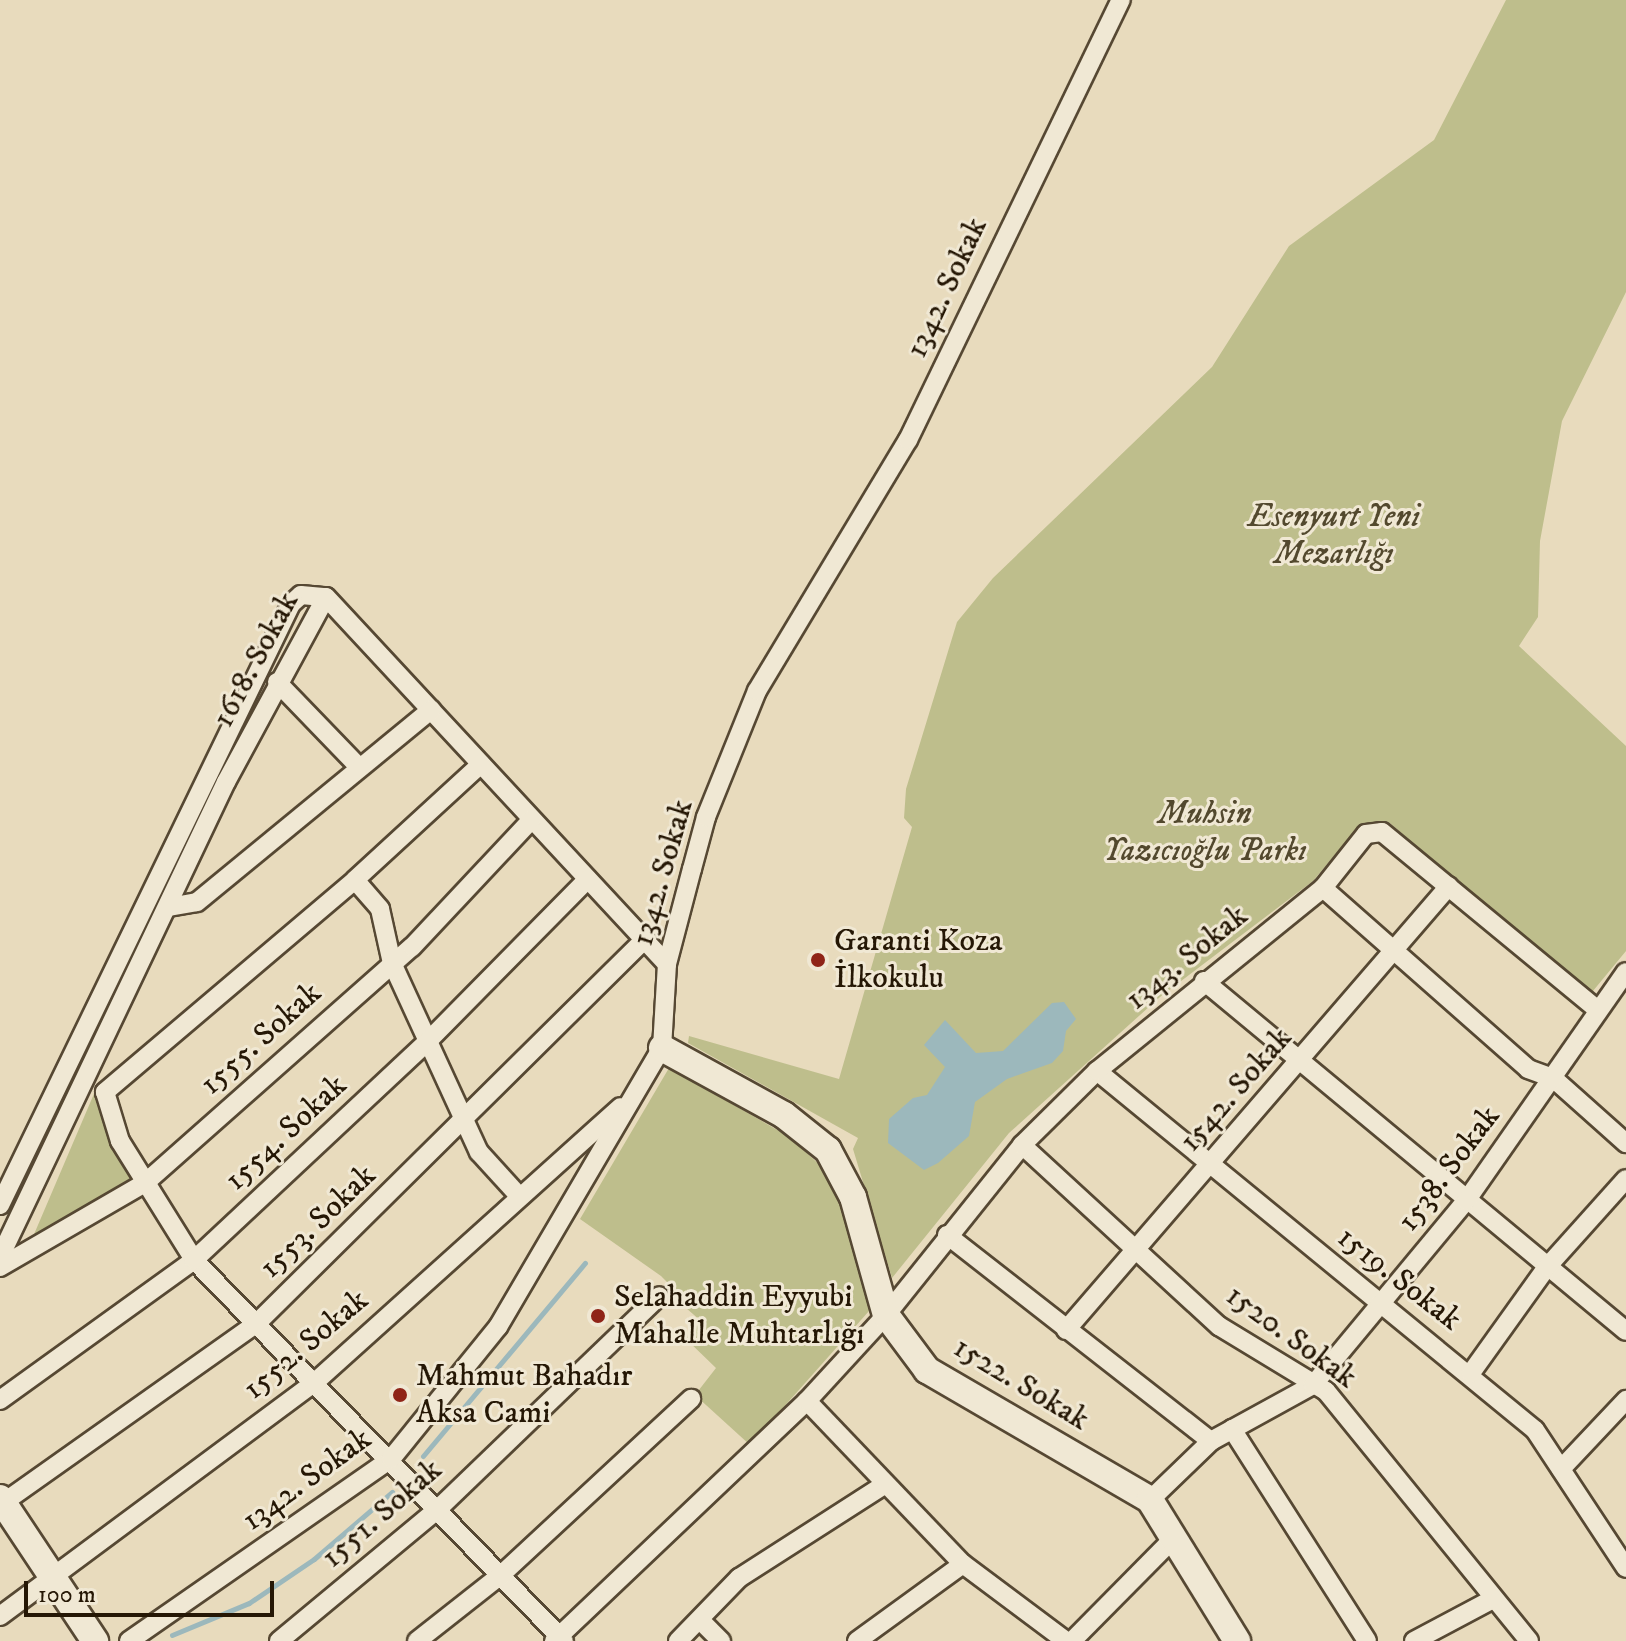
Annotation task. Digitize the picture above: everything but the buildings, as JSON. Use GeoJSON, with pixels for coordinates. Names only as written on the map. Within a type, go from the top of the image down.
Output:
{"type":"FeatureCollection","features":[{"type":"Feature","properties":{"kind":"street","name":"1342. Sokak"},"geometry":{"type":"LineString","coordinates":[[129,1641],[391,1459],[498,1327],[662,1048],[667,964],[706,817],[757,691],[908,440],[1121,0]]}},
{"type":"Feature","properties":{"kind":"street","name":"1618. Sokak"},"geometry":{"type":"LineString","coordinates":[[0,1205],[291,604],[301,595],[326,597],[277,682],[0,1257]]}},
{"type":"Feature","properties":{"kind":"street"},"geometry":{"type":"LineString","coordinates":[[326,597],[667,964]]}},
{"type":"Feature","properties":{"kind":"street"},"geometry":{"type":"LineString","coordinates":[[277,682],[359,767]]}},
{"type":"Feature","properties":{"kind":"street"},"geometry":{"type":"LineString","coordinates":[[169,907],[197,902],[431,710]]}},
{"type":"Feature","properties":{"kind":"street"},"geometry":{"type":"LineString","coordinates":[[481,764],[355,880],[105,1092],[120,1141],[194,1260],[314,1383],[375,1452],[391,1459],[502,1574],[559,1639]]}},
{"type":"Feature","properties":{"kind":"street","name":"1555. Sokak"},"geometry":{"type":"LineString","coordinates":[[0,1267],[145,1183],[392,963],[532,819]]}},
{"type":"Feature","properties":{"kind":"street","name":"1343. Sokak"},"geometry":{"type":"LineString","coordinates":[[559,1639],[807,1401],[886,1315],[1022,1145],[1097,1071],[1204,981],[1323,888],[1366,834],[1382,832],[1597,1009]]}},
{"type":"Feature","properties":{"kind":"street","name":"1554. Sokak"},"geometry":{"type":"LineString","coordinates":[[0,1400],[194,1260],[429,1040],[588,879]]}},
{"type":"Feature","properties":{"kind":"street"},"geometry":{"type":"LineString","coordinates":[[355,880],[380,909],[392,963],[479,1152],[519,1196]]}},
{"type":"Feature","properties":{"kind":"street","name":"1542. Sokak"},"geometry":{"type":"LineString","coordinates":[[1066,1330],[1299,1064],[1393,947],[1449,886]]}},
{"type":"Feature","properties":{"kind":"street"},"geometry":{"type":"LineString","coordinates":[[1323,888],[1528,1069],[1553,1078],[1626,1143]]}},
{"type":"Feature","properties":{"kind":"street","name":"1553. Sokak"},"geometry":{"type":"LineString","coordinates":[[1,1502],[257,1323],[644,940]]}},
{"type":"Feature","properties":{"kind":"street","name":"1538. Sokak"},"geometry":{"type":"LineString","coordinates":[[1150,1500],[1211,1441],[1313,1385],[1466,1201],[1553,1078],[1597,1009],[1626,972]]}},
{"type":"Feature","properties":{"kind":"street"},"geometry":{"type":"LineString","coordinates":[[1204,981],[1299,1064],[1626,1331]]}},
{"type":"Feature","properties":{"kind":"street","name":"1522. Sokak"},"geometry":{"type":"LineString","coordinates":[[662,1048],[784,1115],[828,1150],[853,1197],[886,1315],[927,1370],[1150,1500],[1237,1641]]}},
{"type":"Feature","properties":{"kind":"street","name":"1519. Sokak"},"geometry":{"type":"LineString","coordinates":[[1097,1071],[1210,1166],[1471,1373],[1535,1430],[1626,1568]]}},
{"type":"Feature","properties":{"kind":"street","name":"1552. Sokak"},"geometry":{"type":"LineString","coordinates":[[0,1616],[314,1383],[632,1097]]}},
{"type":"Feature","properties":{"kind":"street","name":"1520. Sokak"},"geometry":{"type":"LineString","coordinates":[[1022,1145],[1219,1326],[1326,1391],[1374,1444],[1529,1641]]}},
{"type":"Feature","properties":{"kind":"street"},"geometry":{"type":"LineString","coordinates":[[1471,1373],[1547,1267],[1626,1179]]}},
{"type":"Feature","properties":{"kind":"street"},"geometry":{"type":"LineString","coordinates":[[947,1235],[1211,1441]]}},
{"type":"Feature","properties":{"kind":"street","name":"1551. Sokak"},"geometry":{"type":"LineString","coordinates":[[279,1641],[438,1509],[659,1296]]}},
{"type":"Feature","properties":{"kind":"street"},"geometry":{"type":"LineString","coordinates":[[417,1641],[502,1574],[691,1399]]}},
{"type":"Feature","properties":{"kind":"street"},"geometry":{"type":"LineString","coordinates":[[807,1401],[884,1485],[963,1564],[1066,1641]]}},
{"type":"Feature","properties":{"kind":"street"},"geometry":{"type":"LineString","coordinates":[[1561,1469],[1622,1412]]}},
{"type":"Feature","properties":{"kind":"street"},"geometry":{"type":"LineString","coordinates":[[1232,1429],[1367,1641]]}},
{"type":"Feature","properties":{"kind":"street"},"geometry":{"type":"LineString","coordinates":[[678,1641],[739,1578],[884,1485]]}},
{"type":"Feature","properties":{"kind":"street"},"geometry":{"type":"LineString","coordinates":[[1,1502],[95,1641]]}},
{"type":"Feature","properties":{"kind":"street"},"geometry":{"type":"LineString","coordinates":[[1072,1641],[1174,1538]]}},
{"type":"Feature","properties":{"kind":"street"},"geometry":{"type":"LineString","coordinates":[[857,1641],[880,1634],[963,1564]]}},
{"type":"Feature","properties":{"kind":"street"},"geometry":{"type":"LineString","coordinates":[[1414,1641],[1493,1599]]}},
{"type":"Feature","properties":{"kind":"street"},"geometry":{"type":"LineString","coordinates":[[700,1620],[721,1641]]}},
{"type":"Feature","properties":{"kind":"green space","name":"Esenyurt Yeni Mezarlığı"},"geometry":{"type":"Polygon","coordinates":[[[1506,0],[1626,0],[1626,292],[1562,421],[1540,541],[1538,617],[1519,646],[1626,746],[1626,951],[1588,997],[1390,823],[1358,827],[1313,881],[1160,997],[1009,1133],[892,1278],[853,1149],[858,1138],[688,1043],[689,1036],[839,1079],[912,827],[904,818],[906,789],[957,622],[993,578],[1212,367],[1289,246],[1434,140],[1506,0]]]}},
{"type":"Feature","properties":{"kind":"green space"},"geometry":{"type":"Polygon","coordinates":[[[669,1068],[788,1136],[821,1166],[842,1202],[869,1293],[869,1311],[750,1445],[695,1395],[716,1368],[685,1338],[701,1321],[663,1288],[667,1282],[661,1276],[580,1219],[669,1068]]]}},
{"type":"Feature","properties":{"kind":"green space"},"geometry":{"type":"Polygon","coordinates":[[[99,1082],[108,1127],[133,1178],[32,1239],[99,1082]]]}},
{"type":"Feature","properties":{"kind":"water"},"geometry":{"type":"Polygon","coordinates":[[[1064,1002],[1076,1019],[1066,1031],[1063,1051],[1052,1063],[1007,1079],[975,1102],[969,1136],[938,1163],[924,1170],[888,1143],[889,1119],[913,1098],[927,1095],[945,1067],[924,1045],[945,1020],[976,1053],[1003,1051],[1052,1003],[1064,1002]]]}},
{"type":"Feature","properties":{"kind":"waterway"},"geometry":{"type":"LineString","coordinates":[[423,1456],[585,1263]]}},
{"type":"Feature","properties":{"kind":"waterway"},"geometry":{"type":"LineString","coordinates":[[172,1635],[249,1603],[314,1559],[392,1492]]}},
{"type":"Feature","properties":{"kind":"place","name":"Garanti Koza İlkokulu"},"geometry":{"type":"Point","coordinates":[818,960]}},
{"type":"Feature","properties":{"kind":"place","name":"Selahaddin Eyyubi Mahalle Muhtarlığı"},"geometry":{"type":"Point","coordinates":[598,1316]}},
{"type":"Feature","properties":{"kind":"place","name":"Mahmut Bahadır Aksa Cami"},"geometry":{"type":"Point","coordinates":[400,1395]}},
{"type":"Feature","properties":{"kind":"park label","name":"Muhsin Yazıcıoğlu Parkı"},"geometry":{"type":"Point","coordinates":[1205,834]}}]}
